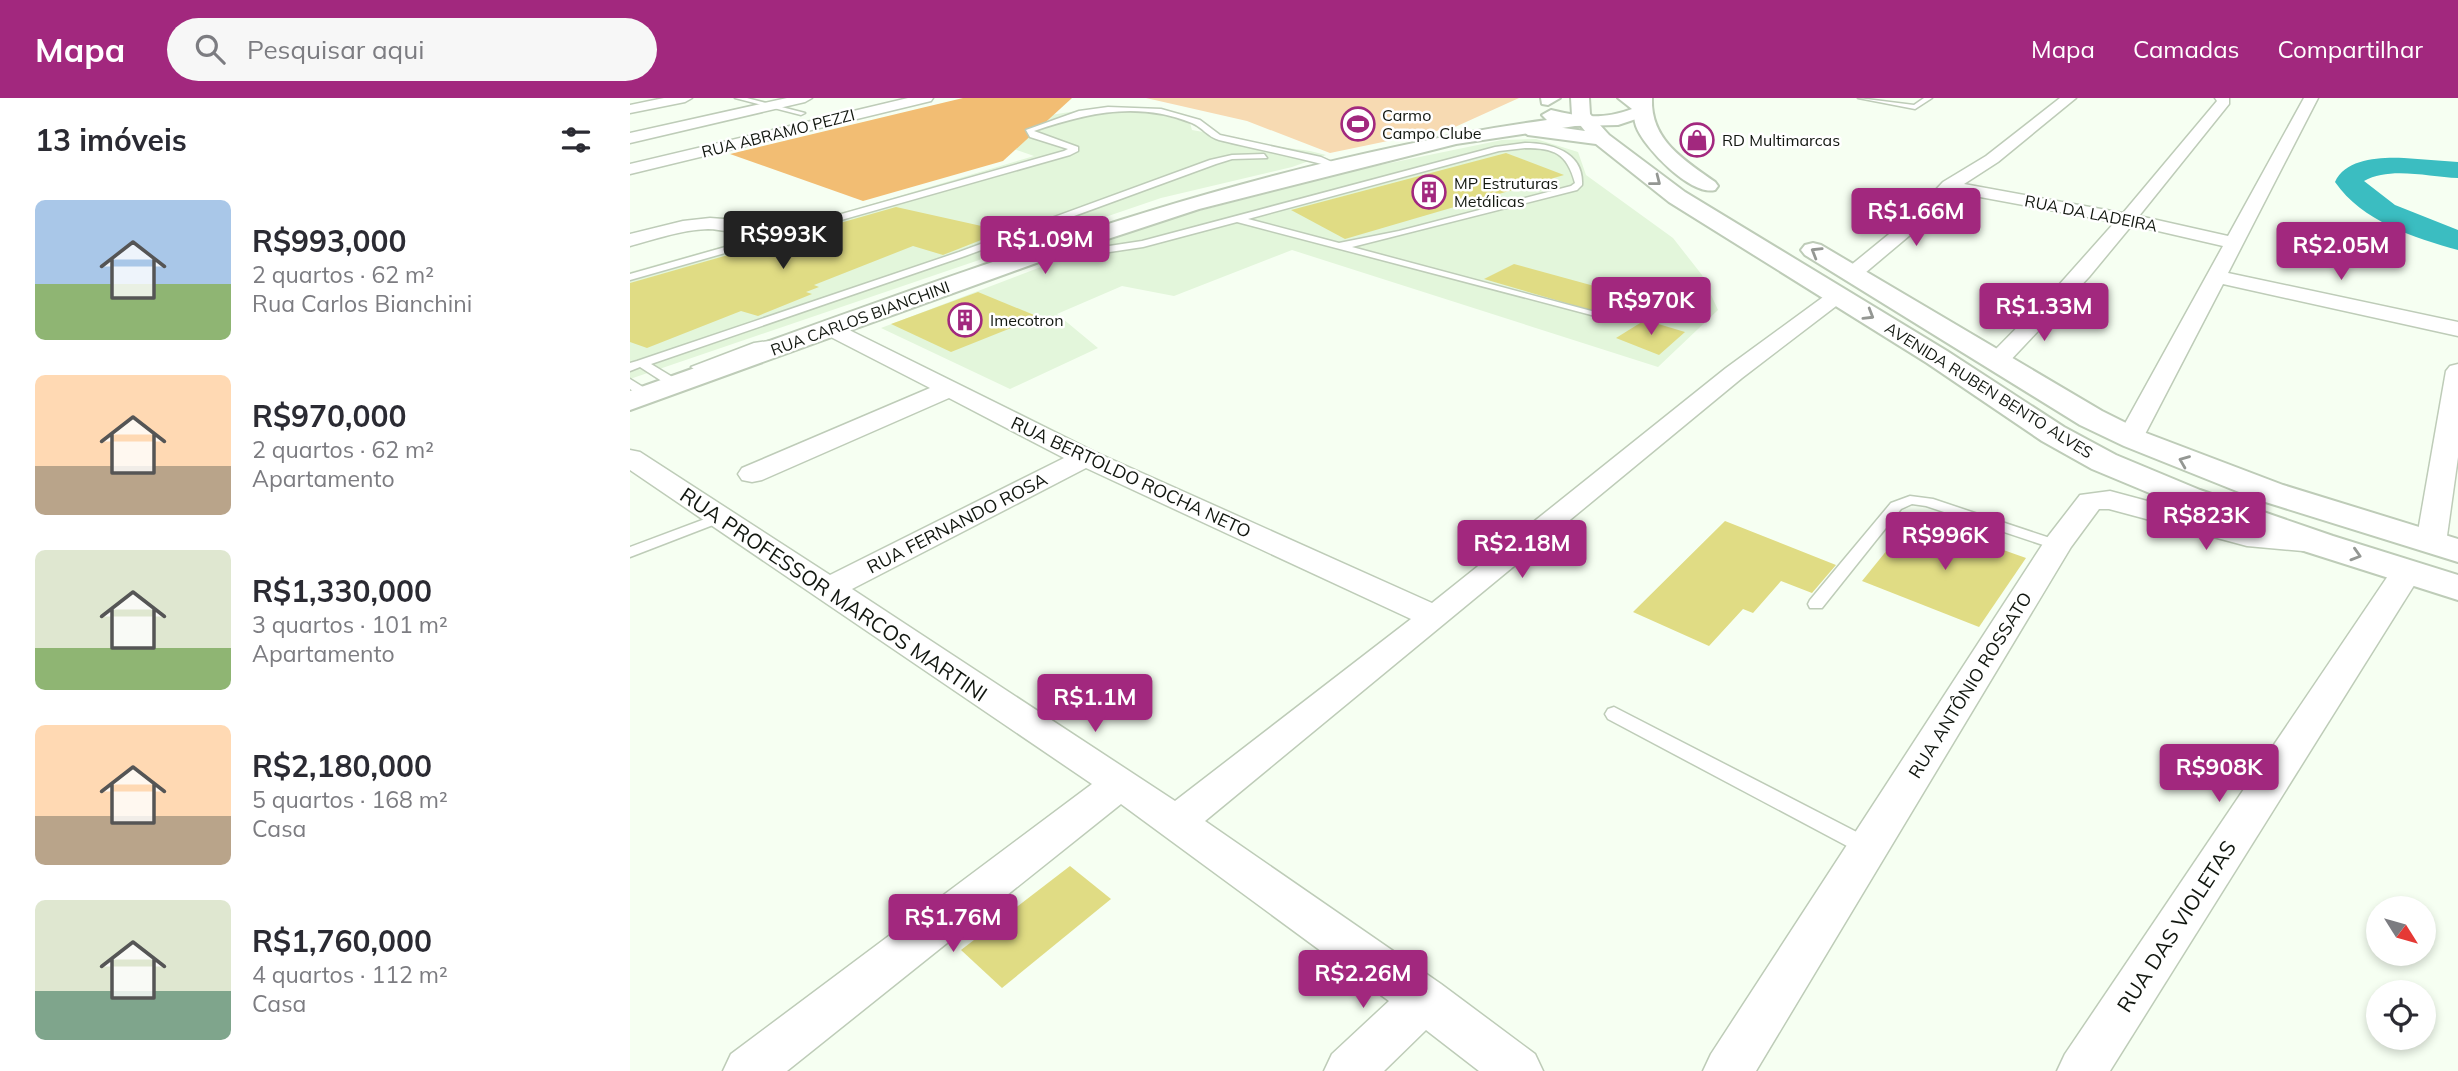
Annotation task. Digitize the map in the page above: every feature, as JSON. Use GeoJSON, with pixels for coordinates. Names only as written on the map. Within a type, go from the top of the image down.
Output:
{"type":"FeatureCollection","features":[{"type":"Feature","properties":{"kind":"main road"},"geometry":{"type":"LineString","coordinates":[[1580,98],[1578,106],[1588,127]]}},
{"type":"Feature","properties":{"kind":"main road"},"geometry":{"type":"LineString","coordinates":[[1588,127],[1553,116],[1548,102],[1526,127],[1588,127],[1639,112],[1637,101]]}},
{"type":"Feature","properties":{"kind":"main road","name":"AVENIDA RUBEN BENTO ALVES"},"geometry":{"type":"LineString","coordinates":[[1637,101],[1647,130],[1675,164],[1844,285],[1937,357],[2053,434],[2104,462],[2188,497],[2320,544],[2432,555]]}},
{"type":"Feature","properties":{"kind":"main road","name":"RUA CARLOS BIANCHINI"},"geometry":{"type":"LineString","coordinates":[[1451,139],[1548,102]]}},
{"type":"Feature","properties":{"kind":"main road","name":"RUA CARLOS BIANCHINI"},"geometry":{"type":"LineString","coordinates":[[636,393],[796,341],[1042,253],[1191,204],[1451,139],[1528,129],[1588,127]]}},
{"type":"Feature","properties":{"kind":"main road","name":"AVENIDA RUBEN BENTO ALVES"},"geometry":{"type":"LineString","coordinates":[[1588,127],[1677,197],[1844,285],[1998,360],[2091,418],[2130,438],[2432,555],[2458,588]]}},
{"type":"Feature","properties":{"kind":"street"},"geometry":{"type":"LineString","coordinates":[[630,109],[685,98]]}},
{"type":"Feature","properties":{"kind":"street","name":"RUA ABRAMO PEZZI"},"geometry":{"type":"LineString","coordinates":[[630,169],[926,98]]}},
{"type":"Feature","properties":{"kind":"street"},"geometry":{"type":"LineString","coordinates":[[1175,823],[1436,617],[1844,285],[1916,222],[1949,186],[1993,159],[2069,98]]}},
{"type":"Feature","properties":{"kind":"street"},"geometry":{"type":"LineString","coordinates":[[1998,360],[2060,296],[2128,219],[2201,125],[2224,101],[2222,98]]}},
{"type":"Feature","properties":{"kind":"street"},"geometry":{"type":"LineString","coordinates":[[2130,438],[2311,98]]}},
{"type":"Feature","properties":{"kind":"street"},"geometry":{"type":"LineString","coordinates":[[630,138],[771,106],[803,105]]}},
{"type":"Feature","properties":{"kind":"street","name":"RUA DA LADEIRA"},"geometry":{"type":"LineString","coordinates":[[1949,186],[2128,219],[2234,243]]}},
{"type":"Feature","properties":{"kind":"street"},"geometry":{"type":"LineString","coordinates":[[630,240],[694,224],[722,223],[737,226]]}},
{"type":"Feature","properties":{"kind":"street"},"geometry":{"type":"LineString","coordinates":[[2216,276],[2458,329]]}},
{"type":"Feature","properties":{"kind":"street","name":"RUA BERTOLDO ROCHA NETO"},"geometry":{"type":"LineString","coordinates":[[831,328],[1085,458],[1436,617]]}},
{"type":"Feature","properties":{"kind":"street"},"geometry":{"type":"LineString","coordinates":[[2432,555],[2458,371]]}},
{"type":"Feature","properties":{"kind":"street"},"geometry":{"type":"LineString","coordinates":[[752,474],[950,389]]}},
{"type":"Feature","properties":{"kind":"street","name":"RUA PROFESSOR MARCOS MARTINI"},"geometry":{"type":"LineString","coordinates":[[630,457],[829,588],[1175,823],[1425,999],[1518,1071]]}},
{"type":"Feature","properties":{"kind":"street","name":"RUA FERNANDO ROSA"},"geometry":{"type":"LineString","coordinates":[[829,588],[1085,458]]}},
{"type":"Feature","properties":{"kind":"street","name":"RUA ANTÔNIO ROSSATO"},"geometry":{"type":"LineString","coordinates":[[1728,1071],[2057,545],[2090,501],[2109,500],[2247,537],[2320,544]]}},
{"type":"Feature","properties":{"kind":"street","name":"RUA DAS VIOLETAS"},"geometry":{"type":"LineString","coordinates":[[2082,1071],[2432,555]]}},
{"type":"Feature","properties":{"kind":"street"},"geometry":{"type":"LineString","coordinates":[[748,1071],[1118,785]]}},
{"type":"Feature","properties":{"kind":"street"},"geometry":{"type":"LineString","coordinates":[[1349,1071],[1425,999]]}},
{"type":"Feature","properties":{"kind":"lane"},"geometry":{"type":"LineString","coordinates":[[738,98],[771,106]]}},
{"type":"Feature","properties":{"kind":"lane"},"geometry":{"type":"LineString","coordinates":[[1861,98],[1914,107],[1929,98]]}},
{"type":"Feature","properties":{"kind":"lane"},"geometry":{"type":"LineString","coordinates":[[630,277],[1067,153],[1075,149],[1033,135],[1030,130],[1082,113],[1108,109],[1158,111],[1197,122],[1217,137],[1334,167]]}},
{"type":"Feature","properties":{"kind":"lane"},"geometry":{"type":"LineString","coordinates":[[1042,253],[1096,251],[1143,244],[1517,146],[1532,145],[1560,151],[1567,155],[1577,169],[1579,183],[1574,188],[1501,205],[1409,233],[1340,246]]}},
{"type":"Feature","properties":{"kind":"lane"},"geometry":{"type":"LineString","coordinates":[[636,365],[962,254],[1213,162],[1249,155],[1292,156]]}},
{"type":"Feature","properties":{"kind":"lane"},"geometry":{"type":"LineString","coordinates":[[1236,218],[1595,315]]}},
{"type":"Feature","properties":{"kind":"lane"},"geometry":{"type":"LineString","coordinates":[[636,365],[670,382]]}},
{"type":"Feature","properties":{"kind":"lane"},"geometry":{"type":"LineString","coordinates":[[1816,604],[1896,506],[1910,500],[1928,502],[2057,545]]}},
{"type":"Feature","properties":{"kind":"lane"},"geometry":{"type":"LineString","coordinates":[[630,552],[721,517]]}},
{"type":"Feature","properties":{"kind":"lane"},"geometry":{"type":"LineString","coordinates":[[1614,714],[1869,848]]}},
{"type":"Feature","properties":{"kind":"shaded area"},"geometry":{"type":"Polygon","coordinates":[[[963,98],[1072,98],[1003,161],[863,201],[730,154],[963,98]]]}},
{"type":"Feature","properties":{"kind":"shaded area","name":"Carmo Campo Clube"},"geometry":{"type":"Polygon","coordinates":[[[1146,98],[1519,98],[1455,127],[1330,153],[1247,121],[1146,98]]]}},
{"type":"Feature","properties":{"kind":"shaded area"},"geometry":{"type":"Polygon","coordinates":[[[1102,107],[1153,110],[1150,112],[1190,123],[1192,130],[1248,140],[1244,142],[1326,155],[1292,167],[1161,198],[630,379],[630,272],[1034,156],[1002,145],[1044,116],[1102,107]]]}},
{"type":"Feature","properties":{"kind":"shaded area"},"geometry":{"type":"Polygon","coordinates":[[[1536,139],[1578,152],[1586,175],[1673,238],[1702,275],[1718,310],[1658,367],[1292,250],[1174,296],[1122,286],[1057,314],[1098,348],[1010,389],[881,328],[1164,220],[1361,169],[1502,140],[1536,139]]]}},
{"type":"Feature","properties":{"kind":"building","name":"MP Estruturas Metálicas"},"geometry":{"type":"Polygon","coordinates":[[[1506,153],[1564,175],[1345,239],[1291,210],[1506,153]]]}},
{"type":"Feature","properties":{"kind":"building"},"geometry":{"type":"Polygon","coordinates":[[[896,207],[1004,231],[943,255],[913,246],[814,285],[819,287],[806,292],[812,294],[758,316],[741,311],[647,348],[630,342],[630,283],[896,207]]]}},
{"type":"Feature","properties":{"kind":"building"},"geometry":{"type":"Polygon","coordinates":[[[1514,264],[1638,298],[1617,318],[1484,279],[1514,264]]]}},
{"type":"Feature","properties":{"kind":"building","name":"Imecotron"},"geometry":{"type":"Polygon","coordinates":[[[978,292],[1039,317],[951,352],[891,324],[978,292]]]}},
{"type":"Feature","properties":{"kind":"building"},"geometry":{"type":"Polygon","coordinates":[[[1645,320],[1685,332],[1659,355],[1616,338],[1645,320]]]}},
{"type":"Feature","properties":{"kind":"building"},"geometry":{"type":"Polygon","coordinates":[[[1913,518],[2026,558],[1979,627],[1862,581],[1913,518]]]}},
{"type":"Feature","properties":{"kind":"building"},"geometry":{"type":"Polygon","coordinates":[[[1725,521],[1836,565],[1812,593],[1781,581],[1753,613],[1743,609],[1709,646],[1633,612],[1725,521]]]}},
{"type":"Feature","properties":{"kind":"building"},"geometry":{"type":"Polygon","coordinates":[[[1070,866],[1111,899],[1002,988],[961,950],[1070,866]]]}},
{"type":"Feature","properties":{"kind":"waterway"},"geometry":{"type":"LineString","coordinates":[[2458,170],[2378,167],[2352,175],[2349,182],[2371,203],[2385,211],[2414,225],[2458,240]]}},
{"type":"Feature","properties":{"kind":"place","name":"Carmo Campo Clube"},"geometry":{"type":"Point","coordinates":[1358,124]}},
{"type":"Feature","properties":{"kind":"place","name":"RD Multimarcas"},"geometry":{"type":"Point","coordinates":[1697,140]}},
{"type":"Feature","properties":{"kind":"place","name":"MP Estruturas Metálicas"},"geometry":{"type":"Point","coordinates":[1429,192]}},
{"type":"Feature","properties":{"kind":"place","name":"Imecotron"},"geometry":{"type":"Point","coordinates":[965,320]}}]}
